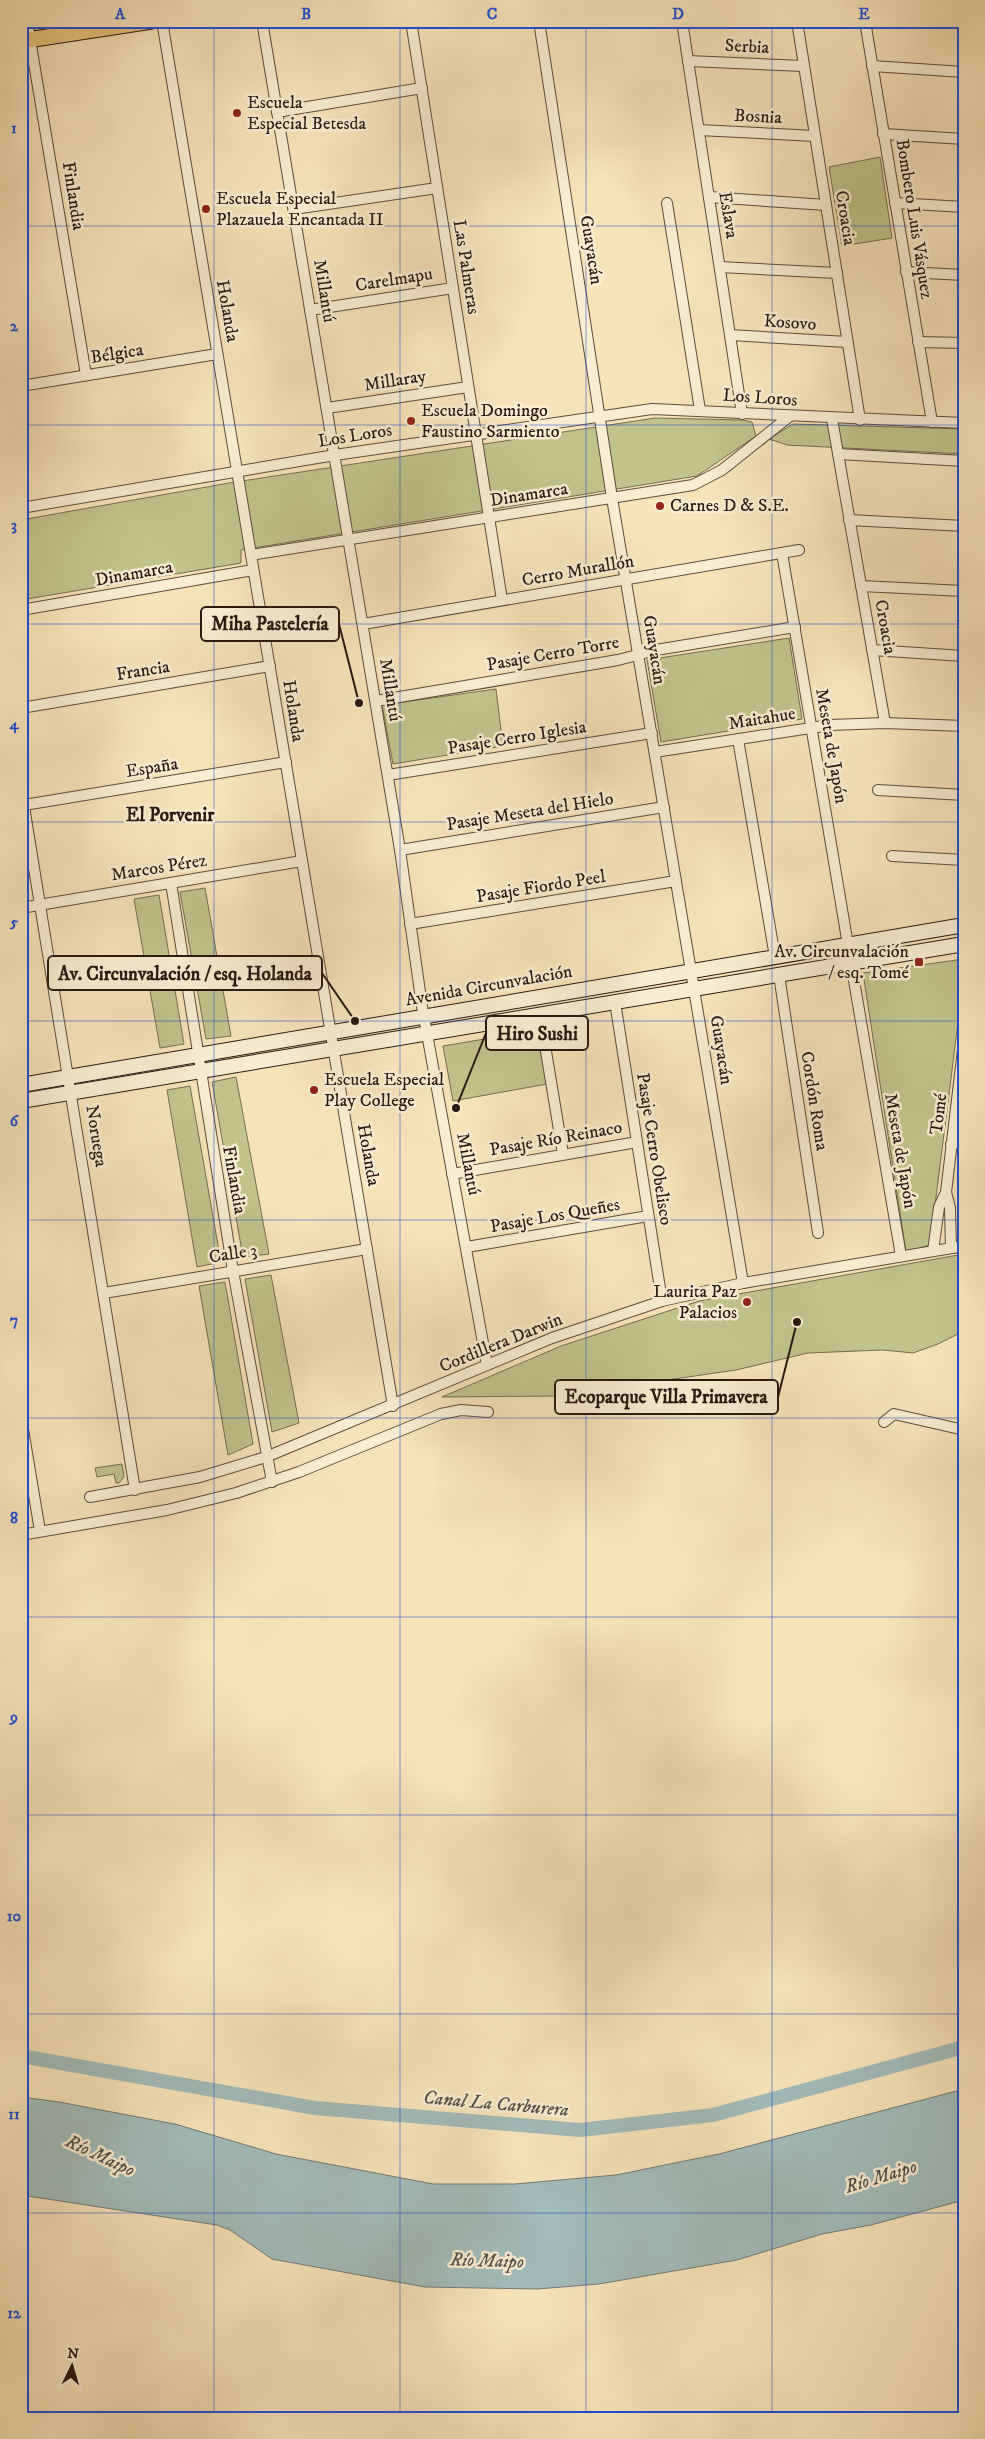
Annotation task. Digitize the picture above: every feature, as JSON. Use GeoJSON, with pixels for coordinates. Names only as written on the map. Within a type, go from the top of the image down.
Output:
{"type":"FeatureCollection","features":[{"type":"Feature","properties":{"kind":"main road"},"geometry":{"type":"LineString","coordinates":[[26,40],[152,21]]}},
{"type":"Feature","properties":{"kind":"street","name":"Finlandia"},"geometry":{"type":"LineString","coordinates":[[27,21],[26,40],[86,375]]}},
{"type":"Feature","properties":{"kind":"street","name":"Holanda"},"geometry":{"type":"LineString","coordinates":[[162,21],[393,1406]]}},
{"type":"Feature","properties":{"kind":"street","name":"Millantú"},"geometry":{"type":"LineString","coordinates":[[262,21],[376,701],[424,1016],[487,1365]]}},
{"type":"Feature","properties":{"kind":"street","name":"Las Palmeras"},"geometry":{"type":"LineString","coordinates":[[411,21],[502,600]]}},
{"type":"Feature","properties":{"kind":"street","name":"Guayacán"},"geometry":{"type":"LineString","coordinates":[[539,21],[612,498],[743,1283]]}},
{"type":"Feature","properties":{"kind":"street","name":"Eslava"},"geometry":{"type":"LineString","coordinates":[[682,21],[742,414]]}},
{"type":"Feature","properties":{"kind":"street","name":"Croacia"},"geometry":{"type":"LineString","coordinates":[[798,21],[860,420]]}},
{"type":"Feature","properties":{"kind":"street","name":"Bombero Luis Vásquez"},"geometry":{"type":"LineString","coordinates":[[865,21],[932,422]]}},
{"type":"Feature","properties":{"kind":"street","name":"Serbia"},"geometry":{"type":"LineString","coordinates":[[688,61],[804,66]]}},
{"type":"Feature","properties":{"kind":"street"},"geometry":{"type":"LineString","coordinates":[[872,66],[964,72]]}},
{"type":"Feature","properties":{"kind":"street"},"geometry":{"type":"LineString","coordinates":[[277,112],[422,88]]}},
{"type":"Feature","properties":{"kind":"street","name":"Bosnia"},"geometry":{"type":"LineString","coordinates":[[699,130],[815,136]]}},
{"type":"Feature","properties":{"kind":"street"},"geometry":{"type":"LineString","coordinates":[[883,134],[964,139]]}},
{"type":"Feature","properties":{"kind":"street"},"geometry":{"type":"LineString","coordinates":[[294,209],[437,188]]}},
{"type":"Feature","properties":{"kind":"street"},"geometry":{"type":"LineString","coordinates":[[709,197],[826,205]]}},
{"type":"Feature","properties":{"kind":"street"},"geometry":{"type":"LineString","coordinates":[[668,203],[700,410]]}},
{"type":"Feature","properties":{"kind":"street"},"geometry":{"type":"LineString","coordinates":[[895,203],[964,207]]}},
{"type":"Feature","properties":{"kind":"street"},"geometry":{"type":"LineString","coordinates":[[720,267],[837,273]]}},
{"type":"Feature","properties":{"kind":"street"},"geometry":{"type":"LineString","coordinates":[[906,272],[964,275]]}},
{"type":"Feature","properties":{"kind":"street","name":"Carelmapu"},"geometry":{"type":"LineString","coordinates":[[310,310],[453,288]]}},
{"type":"Feature","properties":{"kind":"street","name":"Kosovo"},"geometry":{"type":"LineString","coordinates":[[730,335],[848,342]]}},
{"type":"Feature","properties":{"kind":"street"},"geometry":{"type":"LineString","coordinates":[[918,342],[964,343]]}},
{"type":"Feature","properties":{"kind":"street","name":"Bélgica"},"geometry":{"type":"LineString","coordinates":[[21,386],[217,354]]}},
{"type":"Feature","properties":{"kind":"street","name":"Millaray"},"geometry":{"type":"LineString","coordinates":[[327,408],[468,386]]}},
{"type":"Feature","properties":{"kind":"street","name":"Los Loros"},"geometry":{"type":"LineString","coordinates":[[21,508],[334,455],[652,409],[700,410],[832,419],[964,423]]}},
{"type":"Feature","properties":{"kind":"street","name":"Dinamarca"},"geometry":{"type":"LineString","coordinates":[[251,555],[685,487],[701,482],[722,470],[790,416]]}},
{"type":"Feature","properties":{"kind":"street","name":"Croacia"},"geometry":{"type":"LineString","coordinates":[[832,419],[885,723]]}},
{"type":"Feature","properties":{"kind":"street"},"geometry":{"type":"LineString","coordinates":[[838,454],[964,461]]}},
{"type":"Feature","properties":{"kind":"street"},"geometry":{"type":"LineString","coordinates":[[849,520],[964,526]]}},
{"type":"Feature","properties":{"kind":"street","name":"Cerro Murallón"},"geometry":{"type":"LineString","coordinates":[[363,624],[799,550]]}},
{"type":"Feature","properties":{"kind":"street","name":"Meseta de Japón"},"geometry":{"type":"LineString","coordinates":[[782,553],[848,945]]}},
{"type":"Feature","properties":{"kind":"street","name":"Dinamarca"},"geometry":{"type":"LineString","coordinates":[[21,610],[253,570]]}},
{"type":"Feature","properties":{"kind":"street"},"geometry":{"type":"LineString","coordinates":[[861,586],[964,591]]}},
{"type":"Feature","properties":{"kind":"street","name":"Pasaje Cerro Torre"},"geometry":{"type":"LineString","coordinates":[[376,701],[618,660],[795,627]]}},
{"type":"Feature","properties":{"kind":"street"},"geometry":{"type":"LineString","coordinates":[[872,650],[964,656]]}},
{"type":"Feature","properties":{"kind":"street","name":"Francia"},"geometry":{"type":"LineString","coordinates":[[21,708],[270,666]]}},
{"type":"Feature","properties":{"kind":"street","name":"Maitahue"},"geometry":{"type":"LineString","coordinates":[[655,752],[812,727],[885,723],[964,726]]}},
{"type":"Feature","properties":{"kind":"street","name":"Pasaje Cerro Iglesia"},"geometry":{"type":"LineString","coordinates":[[388,775],[652,733]]}},
{"type":"Feature","properties":{"kind":"street"},"geometry":{"type":"LineString","coordinates":[[738,739],[775,957]]}},
{"type":"Feature","properties":{"kind":"street","name":"España"},"geometry":{"type":"LineString","coordinates":[[24,805],[286,762]]}},
{"type":"Feature","properties":{"kind":"street","name":"Noruega"},"geometry":{"type":"LineString","coordinates":[[21,788],[135,1490]]}},
{"type":"Feature","properties":{"kind":"street"},"geometry":{"type":"LineString","coordinates":[[878,790],[964,795]]}},
{"type":"Feature","properties":{"kind":"street","name":"Pasaje Meseta del Hielo"},"geometry":{"type":"LineString","coordinates":[[400,850],[664,807]]}},
{"type":"Feature","properties":{"kind":"street"},"geometry":{"type":"LineString","coordinates":[[892,856],[964,860]]}},
{"type":"Feature","properties":{"kind":"street","name":"Marcos Pérez"},"geometry":{"type":"LineString","coordinates":[[21,908],[302,861]]}},
{"type":"Feature","properties":{"kind":"street","name":"Pasaje Fiordo Peel"},"geometry":{"type":"LineString","coordinates":[[410,924],[676,881]]}},
{"type":"Feature","properties":{"kind":"street","name":"Finlandia"},"geometry":{"type":"LineString","coordinates":[[171,883],[197,1055],[233,1270],[272,1482]]}},
{"type":"Feature","properties":{"kind":"street","name":"Avenida Circunvalación"},"geometry":{"type":"LineString","coordinates":[[21,1085],[964,925]]}},
{"type":"Feature","properties":{"kind":"street","name":"Avenida Circunvalación"},"geometry":{"type":"LineString","coordinates":[[21,1101],[964,944]]}},
{"type":"Feature","properties":{"kind":"street","name":"Meseta de Japón"},"geometry":{"type":"LineString","coordinates":[[851,963],[901,1256]]}},
{"type":"Feature","properties":{"kind":"street","name":"Cordón Roma"},"geometry":{"type":"LineString","coordinates":[[779,975],[818,1233]]}},
{"type":"Feature","properties":{"kind":"street","name":"Pasaje Cerro Obelisco"},"geometry":{"type":"LineString","coordinates":[[614,1002],[662,1301]]}},
{"type":"Feature","properties":{"kind":"street"},"geometry":{"type":"LineString","coordinates":[[540,1015],[563,1154]]}},
{"type":"Feature","properties":{"kind":"street","name":"Tomé"},"geometry":{"type":"LineString","coordinates":[[933,1251],[939,1207],[946,1192],[964,1040]]}},
{"type":"Feature","properties":{"kind":"street","name":"Pasaje Río Reinaco"},"geometry":{"type":"LineString","coordinates":[[452,1174],[637,1142]]}},
{"type":"Feature","properties":{"kind":"street"},"geometry":{"type":"LineString","coordinates":[[951,1144],[964,1142]]}},
{"type":"Feature","properties":{"kind":"street","name":"Tomé"},"geometry":{"type":"LineString","coordinates":[[946,1192],[950,1208],[951,1248]]}},
{"type":"Feature","properties":{"kind":"street","name":"Pasaje Los Queñes"},"geometry":{"type":"LineString","coordinates":[[467,1247],[648,1216]]}},
{"type":"Feature","properties":{"kind":"street","name":"Cordillera Darwin"},"geometry":{"type":"LineString","coordinates":[[90,1497],[200,1477],[266,1457],[586,1325],[662,1301],[743,1283],[964,1246]]}},
{"type":"Feature","properties":{"kind":"street","name":"Calle 3"},"geometry":{"type":"LineString","coordinates":[[104,1293],[367,1249]]}},
{"type":"Feature","properties":{"kind":"street"},"geometry":{"type":"LineString","coordinates":[[21,1535],[175,1508],[272,1482],[442,1414],[461,1410],[488,1412]]}},
{"type":"Feature","properties":{"kind":"street"},"geometry":{"type":"LineString","coordinates":[[884,1422],[894,1414],[964,1430]]}},
{"type":"Feature","properties":{"kind":"street"},"geometry":{"type":"LineString","coordinates":[[21,1419],[40,1532]]}},
{"type":"Feature","properties":{"kind":"green space"},"geometry":{"type":"Polygon","coordinates":[[[21,21],[127,21],[21,37],[21,21]]]}},
{"type":"Feature","properties":{"kind":"green space"},"geometry":{"type":"Polygon","coordinates":[[[880,157],[892,238],[842,246],[829,167],[880,157]]]}},
{"type":"Feature","properties":{"kind":"green space"},"geometry":{"type":"Polygon","coordinates":[[[655,418],[742,420],[752,422],[756,436],[697,476],[241,550],[241,563],[21,600],[21,520],[229,483],[655,418]]]}},
{"type":"Feature","properties":{"kind":"green space"},"geometry":{"type":"Polygon","coordinates":[[[793,424],[964,429],[964,454],[787,445],[769,439],[793,424]]]}},
{"type":"Feature","properties":{"kind":"green space"},"geometry":{"type":"Polygon","coordinates":[[[789,638],[802,719],[661,742],[647,660],[789,638]]]}},
{"type":"Feature","properties":{"kind":"green space"},"geometry":{"type":"Polygon","coordinates":[[[496,689],[503,746],[393,764],[382,705],[496,689]]]}},
{"type":"Feature","properties":{"kind":"green space"},"geometry":{"type":"Polygon","coordinates":[[[205,888],[231,1036],[206,1039],[180,892],[205,888]]]}},
{"type":"Feature","properties":{"kind":"green space"},"geometry":{"type":"Polygon","coordinates":[[[159,895],[184,1044],[160,1048],[134,899],[159,895]]]}},
{"type":"Feature","properties":{"kind":"green space"},"geometry":{"type":"Polygon","coordinates":[[[964,959],[964,975],[930,1245],[906,1252],[863,973],[964,959]]]}},
{"type":"Feature","properties":{"kind":"green space"},"geometry":{"type":"Polygon","coordinates":[[[538,1030],[547,1084],[453,1101],[443,1046],[538,1030]]]}},
{"type":"Feature","properties":{"kind":"green space"},"geometry":{"type":"Polygon","coordinates":[[[236,1077],[269,1254],[243,1257],[212,1082],[236,1077]]]}},
{"type":"Feature","properties":{"kind":"green space"},"geometry":{"type":"Polygon","coordinates":[[[190,1086],[221,1262],[197,1267],[167,1090],[190,1086]]]}},
{"type":"Feature","properties":{"kind":"green space"},"geometry":{"type":"Polygon","coordinates":[[[964,1254],[964,1331],[938,1344],[913,1353],[883,1350],[808,1353],[736,1370],[557,1396],[442,1397],[561,1346],[699,1301],[964,1254]]]}},
{"type":"Feature","properties":{"kind":"green space"},"geometry":{"type":"Polygon","coordinates":[[[271,1275],[299,1423],[272,1432],[245,1279],[271,1275]]]}},
{"type":"Feature","properties":{"kind":"green space"},"geometry":{"type":"Polygon","coordinates":[[[225,1282],[253,1444],[228,1455],[199,1286],[225,1282]]]}},
{"type":"Feature","properties":{"kind":"green space"},"geometry":{"type":"Polygon","coordinates":[[[122,1464],[124,1477],[119,1483],[116,1483],[114,1474],[97,1477],[95,1468],[122,1464]]]}},
{"type":"Feature","properties":{"kind":"water","name":"Río Maipo"},"geometry":{"type":"Polygon","coordinates":[[[964,2089],[964,2200],[871,2225],[822,2234],[737,2260],[599,2284],[537,2289],[425,2287],[272,2259],[230,2230],[217,2225],[21,2195],[21,2097],[59,2102],[175,2124],[276,2154],[433,2184],[515,2184],[616,2175],[719,2154],[964,2089]]]}},
{"type":"Feature","properties":{"kind":"waterway","name":"Canal La Carburera"},"geometry":{"type":"LineString","coordinates":[[21,2056],[315,2108],[580,2130],[713,2115],[964,2047]]}},
{"type":"Feature","properties":{"kind":"place","name":"Escuela Especial Betesda"},"geometry":{"type":"Point","coordinates":[237,113]}},
{"type":"Feature","properties":{"kind":"place","name":"Escuela Especial Plazauela Encantada II"},"geometry":{"type":"Point","coordinates":[206,209]}},
{"type":"Feature","properties":{"kind":"place","name":"Escuela Domingo Faustino Sarmiento"},"geometry":{"type":"Point","coordinates":[411,421]}},
{"type":"Feature","properties":{"kind":"place","name":"Carnes D & S.E."},"geometry":{"type":"Point","coordinates":[660,506]}},
{"type":"Feature","properties":{"kind":"place","name":"Miha Pastelería"},"geometry":{"type":"Point","coordinates":[359,703]}},
{"type":"Feature","properties":{"kind":"place","name":"Av. Circunvalación / esq. Tomé"},"geometry":{"type":"Point","coordinates":[919,962]}},
{"type":"Feature","properties":{"kind":"place","name":"Av. Circunvalación / esq. Holanda"},"geometry":{"type":"Point","coordinates":[355,1021]}},
{"type":"Feature","properties":{"kind":"place","name":"Escuela Especial Play College"},"geometry":{"type":"Point","coordinates":[314,1090]}},
{"type":"Feature","properties":{"kind":"place","name":"Hiro Sushi"},"geometry":{"type":"Point","coordinates":[456,1108]}},
{"type":"Feature","properties":{"kind":"place","name":"Laurita Paz Palacios"},"geometry":{"type":"Point","coordinates":[747,1302]}},
{"type":"Feature","properties":{"kind":"place","name":"Ecoparque Villa Primavera"},"geometry":{"type":"Point","coordinates":[797,1322]}},
{"type":"Feature","properties":{"kind":"district","name":"El Porvenir"},"geometry":{"type":"Point","coordinates":[170,815]}}]}
